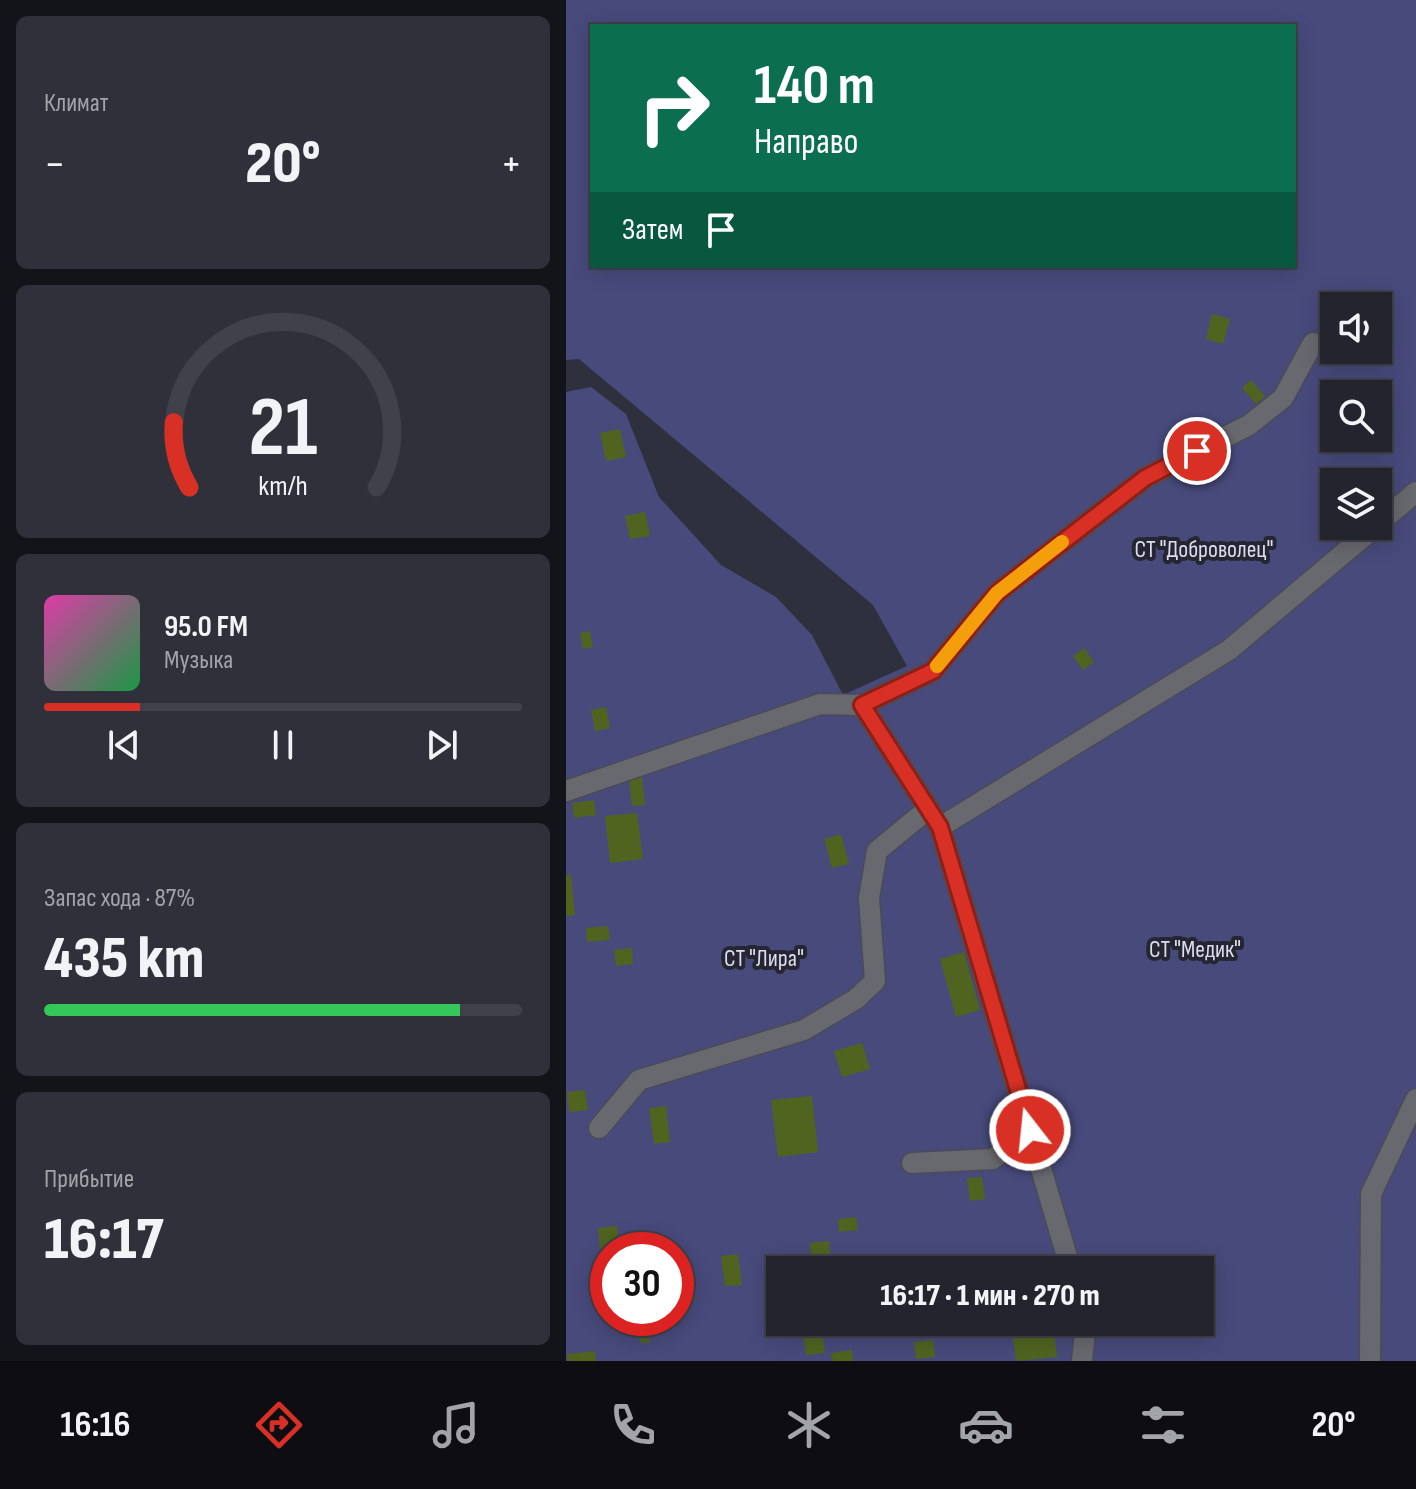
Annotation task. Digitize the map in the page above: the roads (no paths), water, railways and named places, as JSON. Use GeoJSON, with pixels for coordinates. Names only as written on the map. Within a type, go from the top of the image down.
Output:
{"type":"FeatureCollection","features":[{"type":"Feature","properties":{"kind":"street"},"geometry":{"type":"LineString","coordinates":[[566,791],[820,704],[862,705],[933,671],[997,593],[1145,478],[1249,425],[1283,398],[1313,343]]}},
{"type":"Feature","properties":{"kind":"street"},"geometry":{"type":"LineString","coordinates":[[1392,512],[1416,492]]}},
{"type":"Feature","properties":{"kind":"street"},"geometry":{"type":"LineString","coordinates":[[940,827],[1229,650],[1359,540]]}},
{"type":"Feature","properties":{"kind":"street"},"geometry":{"type":"LineString","coordinates":[[862,705],[940,827],[1067,1256]]}},
{"type":"Feature","properties":{"kind":"street"},"geometry":{"type":"LineString","coordinates":[[599,1128],[639,1080],[804,1030],[856,999],[875,981],[869,898],[877,851],[928,809]]}},
{"type":"Feature","properties":{"kind":"street"},"geometry":{"type":"LineString","coordinates":[[1370,1361],[1371,1194],[1416,1099]]}},
{"type":"Feature","properties":{"kind":"street"},"geometry":{"type":"LineString","coordinates":[[912,1163],[993,1159],[1030,1130]]}},
{"type":"Feature","properties":{"kind":"street"},"geometry":{"type":"LineString","coordinates":[[1082,1361],[1085,1336]]}},
{"type":"Feature","properties":{"kind":"park label","name":"СТ \"Доброволец\""},"geometry":{"type":"Point","coordinates":[1204,549]}},
{"type":"Feature","properties":{"kind":"park label","name":"СТ \"Медик\""},"geometry":{"type":"Point","coordinates":[1195,949]}},
{"type":"Feature","properties":{"kind":"park label","name":"СТ \"Лира\""},"geometry":{"type":"Point","coordinates":[764,958]}}]}
